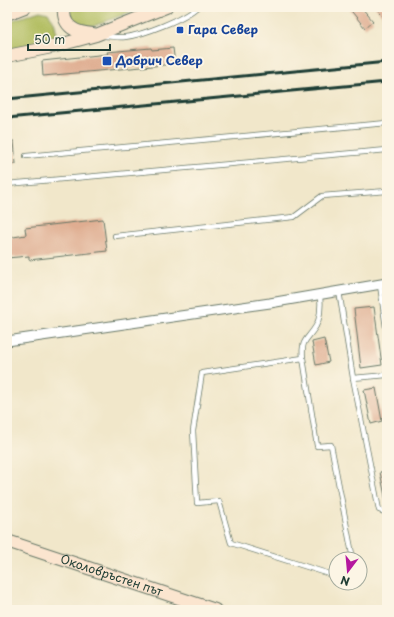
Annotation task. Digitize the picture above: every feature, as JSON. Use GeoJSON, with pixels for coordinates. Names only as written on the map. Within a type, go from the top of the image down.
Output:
{"type":"FeatureCollection","features":[{"type":"Feature","properties":{"kind":"main road"},"geometry":{"type":"LineString","coordinates":[[7,14],[25,7]]}},
{"type":"Feature","properties":{"kind":"main road"},"geometry":{"type":"LineString","coordinates":[[64,7],[63,14],[67,24],[77,31],[96,35]]}},
{"type":"Feature","properties":{"kind":"main road"},"geometry":{"type":"LineString","coordinates":[[7,56],[52,47],[96,35],[166,7]]}},
{"type":"Feature","properties":{"kind":"main road","name":"Околовръстен път"},"geometry":{"type":"LineString","coordinates":[[7,541],[215,610]]}},
{"type":"Feature","properties":{"kind":"street"},"geometry":{"type":"LineString","coordinates":[[7,340],[270,303],[383,284]]}},
{"type":"Feature","properties":{"kind":"lane"},"geometry":{"type":"LineString","coordinates":[[96,35],[124,37],[143,33],[190,13],[196,7]]}},
{"type":"Feature","properties":{"kind":"lane"},"geometry":{"type":"LineString","coordinates":[[26,156],[387,122]]}},
{"type":"Feature","properties":{"kind":"lane"},"geometry":{"type":"LineString","coordinates":[[7,184],[387,150]]}},
{"type":"Feature","properties":{"kind":"lane"},"geometry":{"type":"LineString","coordinates":[[115,236],[294,217],[322,196],[387,191]]}},
{"type":"Feature","properties":{"kind":"lane"},"geometry":{"type":"LineString","coordinates":[[383,284],[387,336]]}},
{"type":"Feature","properties":{"kind":"lane"},"geometry":{"type":"LineString","coordinates":[[339,291],[353,378],[379,510],[387,513]]}},
{"type":"Feature","properties":{"kind":"lane"},"geometry":{"type":"LineString","coordinates":[[320,294],[321,308],[317,325],[302,346],[303,358],[317,446],[331,445],[351,551]]}},
{"type":"Feature","properties":{"kind":"lane"},"geometry":{"type":"LineString","coordinates":[[303,358],[202,373],[193,431],[197,503],[219,501],[231,543],[328,573]]}},
{"type":"Feature","properties":{"kind":"lane"},"geometry":{"type":"LineString","coordinates":[[353,378],[387,375]]}},
{"type":"Feature","properties":{"kind":"green space"},"geometry":{"type":"Polygon","coordinates":[[[71,7],[143,7],[94,26],[84,27],[76,24],[71,18],[71,7]]]}},
{"type":"Feature","properties":{"kind":"green space"},"geometry":{"type":"Polygon","coordinates":[[[40,11],[50,15],[55,24],[56,33],[45,43],[7,51],[7,22],[40,11]]]}},
{"type":"Feature","properties":{"kind":"building"},"geometry":{"type":"Polygon","coordinates":[[[348,7],[361,7],[373,21],[365,28],[348,7]]]}},
{"type":"Feature","properties":{"kind":"building"},"geometry":{"type":"Polygon","coordinates":[[[375,7],[387,7],[387,21],[375,7]]]}},
{"type":"Feature","properties":{"kind":"building"},"geometry":{"type":"Polygon","coordinates":[[[151,48],[152,50],[173,48],[175,64],[43,76],[42,61],[108,54],[107,52],[151,48]]]}},
{"type":"Feature","properties":{"kind":"building"},"geometry":{"type":"Polygon","coordinates":[[[7,141],[14,141],[16,164],[7,164],[7,141]]]}},
{"type":"Feature","properties":{"kind":"building"},"geometry":{"type":"Polygon","coordinates":[[[103,219],[107,251],[29,260],[29,256],[7,258],[7,238],[26,235],[25,228],[103,219]]]}},
{"type":"Feature","properties":{"kind":"building"},"geometry":{"type":"Polygon","coordinates":[[[374,307],[382,365],[361,368],[354,309],[374,307]]]}},
{"type":"Feature","properties":{"kind":"building"},"geometry":{"type":"Polygon","coordinates":[[[324,339],[329,362],[316,365],[312,342],[324,339]]]}},
{"type":"Feature","properties":{"kind":"building"},"geometry":{"type":"Polygon","coordinates":[[[376,388],[382,421],[371,424],[364,390],[376,388]]]}},
{"type":"Feature","properties":{"kind":"building"},"geometry":{"type":"Polygon","coordinates":[[[387,470],[387,501],[386,501],[380,472],[387,470]]]}},
{"type":"Feature","properties":{"kind":"railway"},"geometry":{"type":"LineString","coordinates":[[7,99],[387,62]]}},
{"type":"Feature","properties":{"kind":"railway"},"geometry":{"type":"LineString","coordinates":[[7,118],[387,82]]}},
{"type":"Feature","properties":{"kind":"place","name":"Гара Север"},"geometry":{"type":"Point","coordinates":[180,30]}},
{"type":"Feature","properties":{"kind":"place","name":"Добрич Север"},"geometry":{"type":"Point","coordinates":[107,61]}}]}
